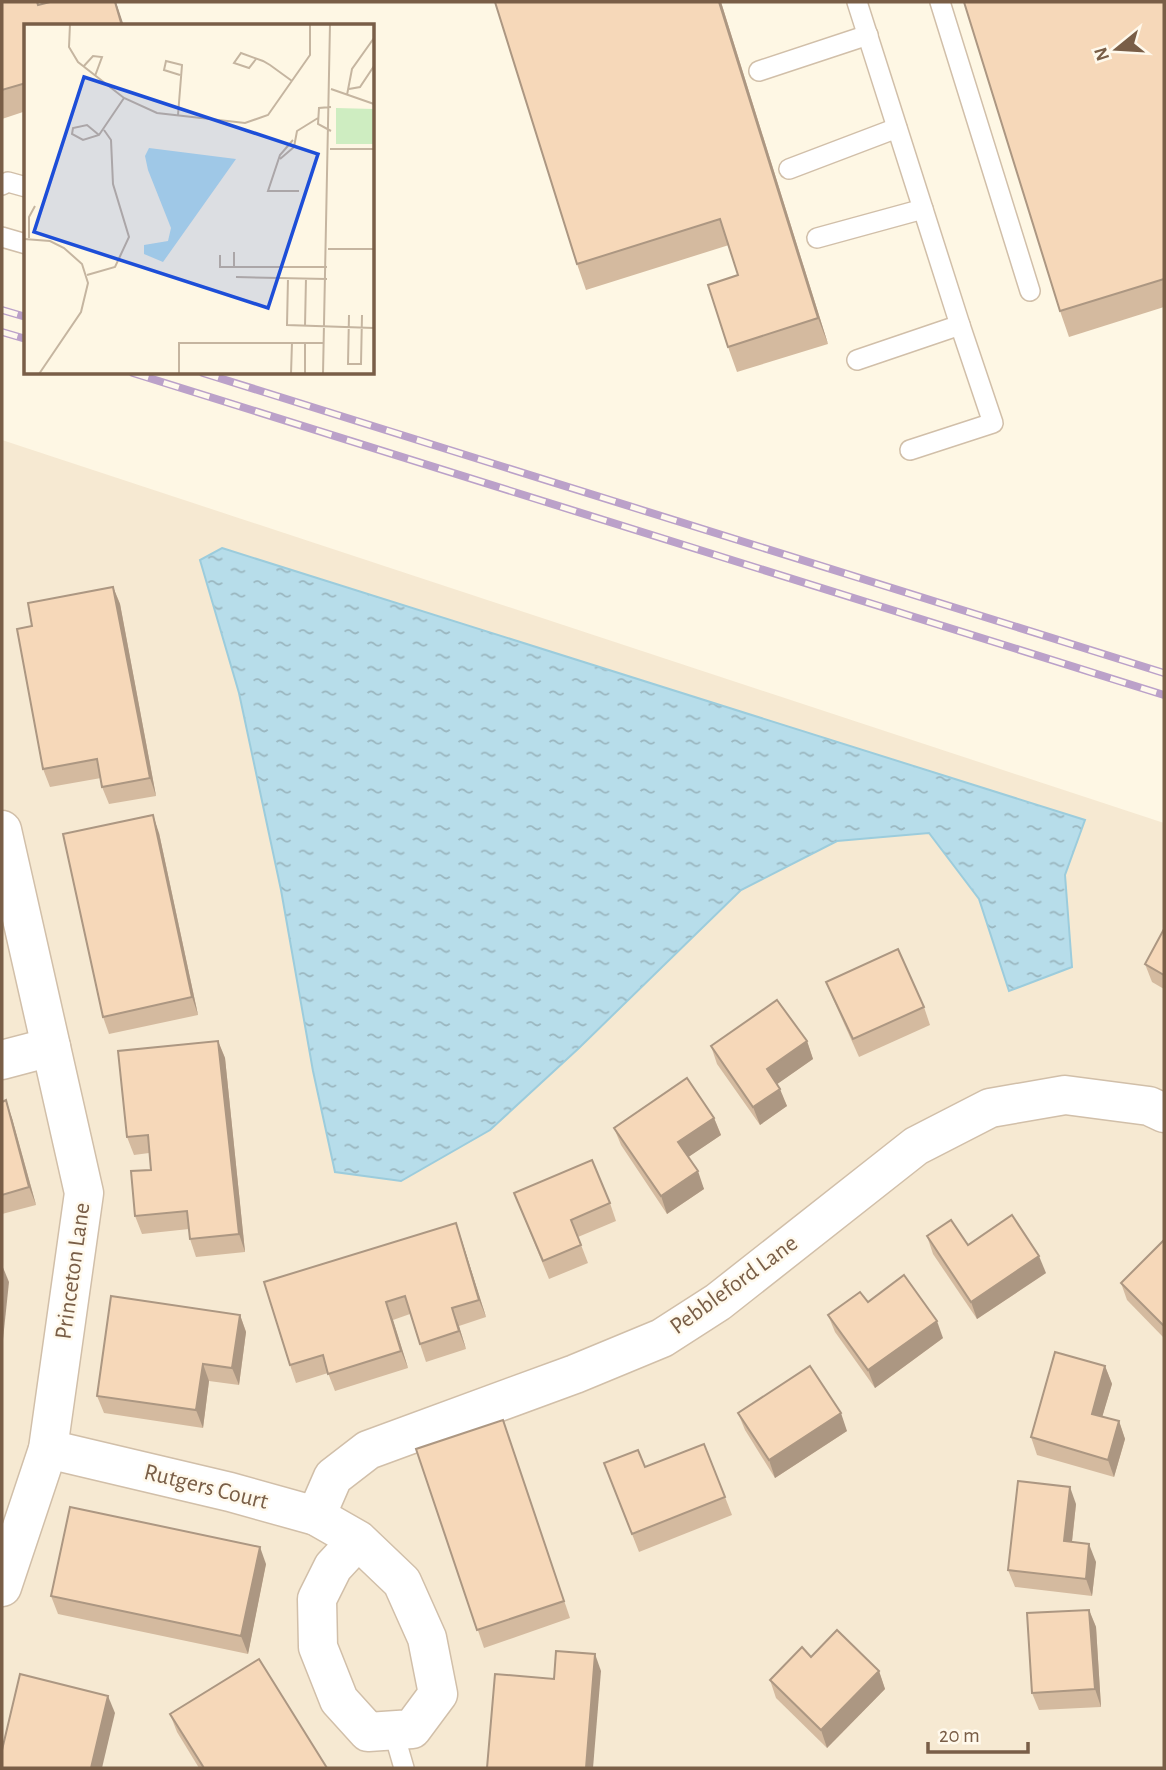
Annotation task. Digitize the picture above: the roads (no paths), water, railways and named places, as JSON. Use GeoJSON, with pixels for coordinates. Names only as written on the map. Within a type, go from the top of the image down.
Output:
{"type":"FeatureCollection","features":[{"type":"Feature","properties":{"kind":"street","name":"Princeton Lane"},"geometry":{"type":"LineString","coordinates":[[2,830],[84,1193],[48,1450],[2,1587]]}},
{"type":"Feature","properties":{"kind":"street"},"geometry":{"type":"LineString","coordinates":[[2,1060],[51,1047]]}},
{"type":"Feature","properties":{"kind":"street","name":"Pebbleford Lane"},"geometry":{"type":"LineString","coordinates":[[316,1516],[333,1477],[368,1450],[575,1374],[662,1338],[718,1302],[916,1146],[990,1108],[1065,1095],[1149,1106],[1164,1113]]}},
{"type":"Feature","properties":{"kind":"street","name":"Rutgers Court"},"geometry":{"type":"LineString","coordinates":[[48,1450],[230,1492],[316,1516],[358,1540],[402,1582],[427,1638],[438,1694],[412,1729],[393,1730]]}},
{"type":"Feature","properties":{"kind":"street"},"geometry":{"type":"LineString","coordinates":[[358,1540],[333,1567],[317,1599],[318,1647],[339,1700],[368,1732],[393,1730]]}},
{"type":"Feature","properties":{"kind":"lane"},"geometry":{"type":"LineString","coordinates":[[857,2],[993,423],[910,450]]}},
{"type":"Feature","properties":{"kind":"lane"},"geometry":{"type":"LineString","coordinates":[[940,2],[1030,291]]}},
{"type":"Feature","properties":{"kind":"lane"},"geometry":{"type":"LineString","coordinates":[[759,71],[868,35]]}},
{"type":"Feature","properties":{"kind":"lane"},"geometry":{"type":"LineString","coordinates":[[789,169],[897,128]]}},
{"type":"Feature","properties":{"kind":"lane"},"geometry":{"type":"LineString","coordinates":[[2,186],[8,182],[24,186]]}},
{"type":"Feature","properties":{"kind":"lane"},"geometry":{"type":"LineString","coordinates":[[817,238],[923,209]]}},
{"type":"Feature","properties":{"kind":"lane"},"geometry":{"type":"LineString","coordinates":[[2,237],[24,243]]}},
{"type":"Feature","properties":{"kind":"lane"},"geometry":{"type":"LineString","coordinates":[[857,360],[960,325]]}},
{"type":"Feature","properties":{"kind":"lane"},"geometry":{"type":"LineString","coordinates":[[393,1730],[404,1768]]}},
{"type":"Feature","properties":{"kind":"water"},"geometry":{"type":"Polygon","coordinates":[[[222,548],[1085,820],[1065,875],[1072,967],[1009,991],[979,899],[929,833],[837,841],[741,890],[579,1048],[490,1130],[401,1181],[335,1172],[313,1071],[281,890],[239,693],[200,560],[222,548]]]}},
{"type":"Feature","properties":{"kind":"railway"},"geometry":{"type":"LineString","coordinates":[[2,310],[24,316]]}},
{"type":"Feature","properties":{"kind":"railway"},"geometry":{"type":"LineString","coordinates":[[2,332],[24,338]]}},
{"type":"Feature","properties":{"kind":"railway"},"geometry":{"type":"LineString","coordinates":[[136,374],[1164,695]]}},
{"type":"Feature","properties":{"kind":"railway"},"geometry":{"type":"LineString","coordinates":[[206,374],[1164,673]]}}]}
